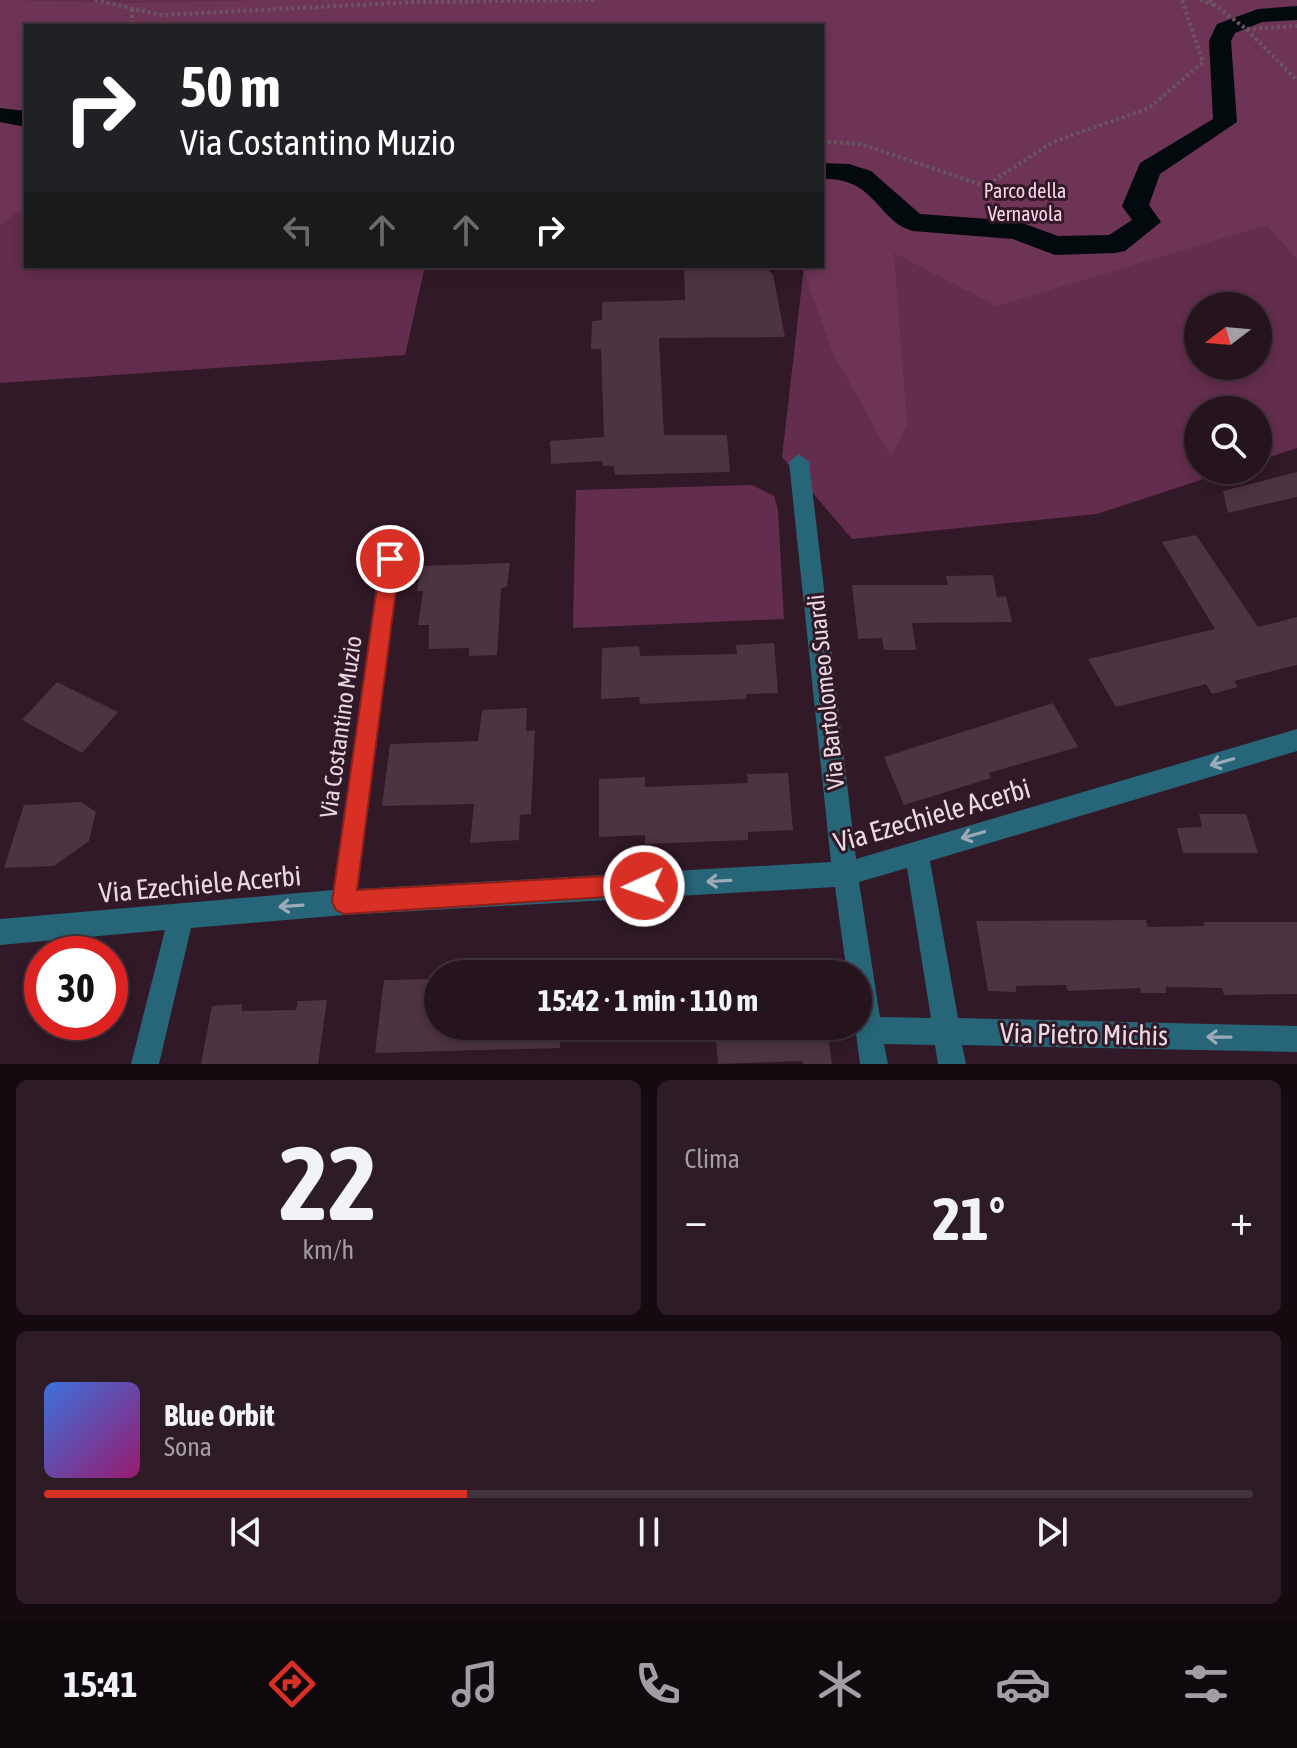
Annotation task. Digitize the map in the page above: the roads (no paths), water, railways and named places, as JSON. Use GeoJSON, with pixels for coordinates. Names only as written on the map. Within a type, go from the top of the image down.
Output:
{"type":"FeatureCollection","features":[{"type":"Feature","properties":{"kind":"street","name":"Via Bartolomeo Suardi"},"geometry":{"type":"LineString","coordinates":[[799,462],[845,874],[859,960]]}},
{"type":"Feature","properties":{"kind":"street","name":"Via Costantino Muzio"},"geometry":{"type":"LineString","coordinates":[[344,902],[390,559]]}},
{"type":"Feature","properties":{"kind":"street","name":"Via Ezechiele Acerbi"},"geometry":{"type":"LineString","coordinates":[[0,932],[344,902],[845,874],[1297,740]]}},
{"type":"Feature","properties":{"kind":"street"},"geometry":{"type":"LineString","coordinates":[[916,851],[952,1064]]}},
{"type":"Feature","properties":{"kind":"street"},"geometry":{"type":"LineString","coordinates":[[145,1064],[181,915]]}},
{"type":"Feature","properties":{"kind":"street","name":"Via Pietro Michis"},"geometry":{"type":"LineString","coordinates":[[872,1030],[1297,1039]]}},
{"type":"Feature","properties":{"kind":"street","name":"Via Bartolomeo Suardi"},"geometry":{"type":"LineString","coordinates":[[871,1040],[874,1064]]}},
{"type":"Feature","properties":{"kind":"waterway"},"geometry":{"type":"LineString","coordinates":[[824,171],[836,170],[862,177],[883,192],[913,222],[1017,230],[1055,246],[1115,244],[1148,222],[1135,206],[1149,169],[1225,122],[1220,41],[1225,29],[1258,16],[1297,13]]}},
{"type":"Feature","properties":{"kind":"waterway"},"geometry":{"type":"LineString","coordinates":[[0,115],[24,119]]}},
{"type":"Feature","properties":{"kind":"park label","name":"Parco della Vernavola"},"geometry":{"type":"Point","coordinates":[1025,202]}}]}
